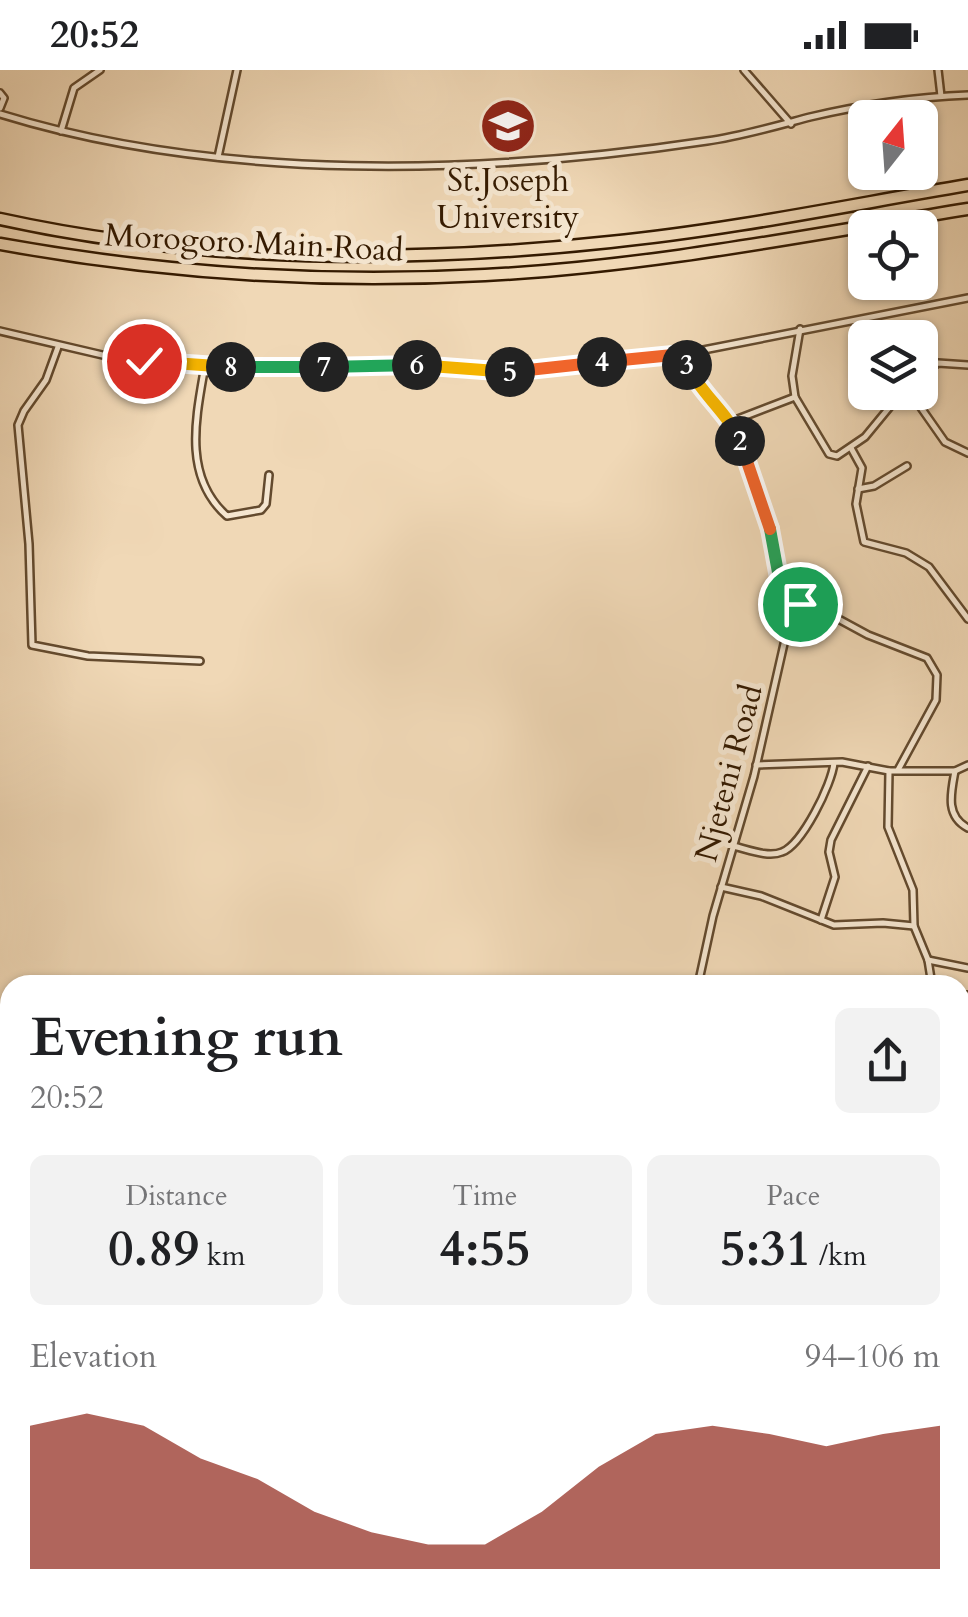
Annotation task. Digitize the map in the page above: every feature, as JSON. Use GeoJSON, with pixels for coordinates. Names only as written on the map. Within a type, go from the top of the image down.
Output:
{"type":"FeatureCollection","features":[{"type":"Feature","properties":{"kind":"highway","name":"Morogoro Main Road"},"geometry":{"type":"LineString","coordinates":[[0,219],[50,230],[197,250],[338,258],[431,256],[610,242],[968,184]]}},
{"type":"Feature","properties":{"kind":"highway","name":"Morogoro Main Road"},"geometry":{"type":"LineString","coordinates":[[938,214],[968,209]]}},
{"type":"Feature","properties":{"kind":"highway","name":"Morogoro Main Road"},"geometry":{"type":"LineString","coordinates":[[0,244],[64,256],[191,270],[353,278],[486,275],[606,265],[848,228]]}},
{"type":"Feature","properties":{"kind":"street"},"geometry":{"type":"LineString","coordinates":[[61,131],[74,88],[100,70]]}},
{"type":"Feature","properties":{"kind":"street"},"geometry":{"type":"LineString","coordinates":[[218,157],[237,70]]}},
{"type":"Feature","properties":{"kind":"street"},"geometry":{"type":"LineString","coordinates":[[744,70],[791,124]]}},
{"type":"Feature","properties":{"kind":"street"},"geometry":{"type":"LineString","coordinates":[[938,70],[941,96]]}},
{"type":"Feature","properties":{"kind":"street"},"geometry":{"type":"LineString","coordinates":[[0,93],[4,98],[0,111],[116,144],[218,157],[406,166],[512,164],[701,142],[811,117],[968,95]]}},
{"type":"Feature","properties":{"kind":"street"},"geometry":{"type":"LineString","coordinates":[[0,331],[111,357],[194,366],[450,366],[502,372],[683,354],[968,298]]}},
{"type":"Feature","properties":{"kind":"street"},"geometry":{"type":"LineString","coordinates":[[800,329],[792,376],[795,396],[829,454],[837,456],[851,448],[886,410]]}},
{"type":"Feature","properties":{"kind":"street"},"geometry":{"type":"LineString","coordinates":[[58,346],[46,380],[18,425],[29,544],[30,641],[35,648],[88,656],[200,661]]}},
{"type":"Feature","properties":{"kind":"street","name":"Njeteni Road"},"geometry":{"type":"LineString","coordinates":[[683,354],[704,391],[730,422],[764,504],[777,556],[786,635],[700,975]]}},
{"type":"Feature","properties":{"kind":"street"},"geometry":{"type":"LineString","coordinates":[[938,363],[968,365]]}},
{"type":"Feature","properties":{"kind":"street"},"geometry":{"type":"LineString","coordinates":[[204,372],[196,417],[195,458],[216,507],[227,516],[262,510],[269,474]]}},
{"type":"Feature","properties":{"kind":"street"},"geometry":{"type":"LineString","coordinates":[[730,422],[795,396]]}},
{"type":"Feature","properties":{"kind":"street"},"geometry":{"type":"LineString","coordinates":[[923,410],[945,442],[968,453]]}},
{"type":"Feature","properties":{"kind":"street"},"geometry":{"type":"LineString","coordinates":[[851,448],[862,468],[858,489],[859,532],[864,542],[906,553],[928,567],[968,620]]}},
{"type":"Feature","properties":{"kind":"street"},"geometry":{"type":"LineString","coordinates":[[858,489],[874,486],[907,466]]}},
{"type":"Feature","properties":{"kind":"street"},"geometry":{"type":"LineString","coordinates":[[784,605],[809,604],[820,608],[868,635],[915,651],[933,665],[939,687],[936,700],[898,770]]}},
{"type":"Feature","properties":{"kind":"street"},"geometry":{"type":"LineString","coordinates":[[756,765],[834,763],[889,771],[964,769],[952,813],[955,820],[968,828]]}},
{"type":"Feature","properties":{"kind":"street"},"geometry":{"type":"LineString","coordinates":[[734,846],[770,854],[786,850],[798,838],[830,783],[834,763]]}},
{"type":"Feature","properties":{"kind":"street"},"geometry":{"type":"LineString","coordinates":[[821,920],[835,877],[829,852],[831,840],[868,766]]}},
{"type":"Feature","properties":{"kind":"street"},"geometry":{"type":"LineString","coordinates":[[889,771],[888,827],[913,890],[914,926],[931,975]]}},
{"type":"Feature","properties":{"kind":"street"},"geometry":{"type":"LineString","coordinates":[[721,888],[762,896],[834,924],[914,926]]}},
{"type":"Feature","properties":{"kind":"street"},"geometry":{"type":"LineString","coordinates":[[928,960],[968,968]]}},
{"type":"Feature","properties":{"kind":"place","name":"St.Joseph University"},"geometry":{"type":"Point","coordinates":[508,126]}},
{"type":"Feature","properties":{"kind":"route"},"geometry":{"type":"LineString","coordinates":[[144,361],[289,369],[450,366],[502,372],[683,354],[690,371],[739,439],[764,504],[784,605],[800,604]]}}]}
